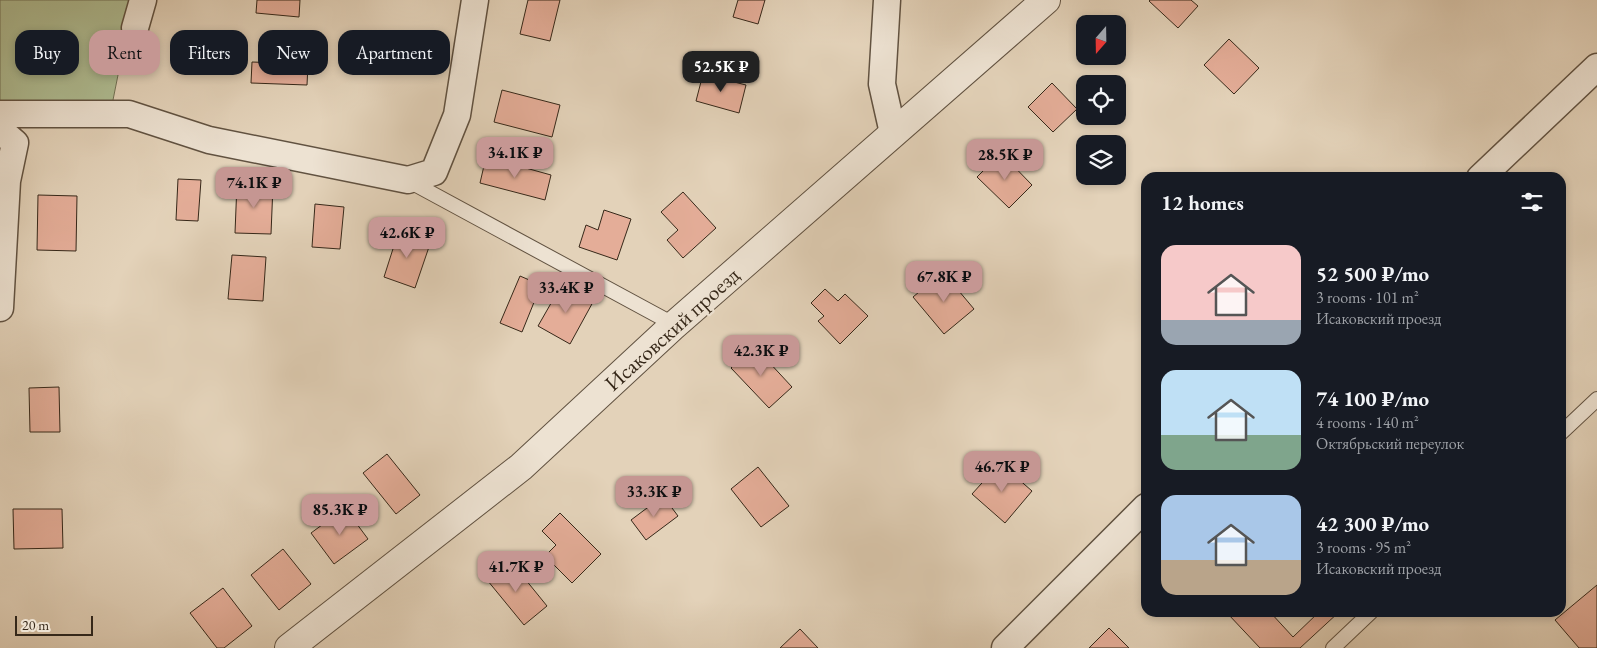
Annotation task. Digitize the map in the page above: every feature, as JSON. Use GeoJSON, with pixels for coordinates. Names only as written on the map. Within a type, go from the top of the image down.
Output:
{"type":"FeatureCollection","features":[{"type":"Feature","properties":{"kind":"street"},"geometry":{"type":"LineString","coordinates":[[135,28],[143,0]]}},
{"type":"Feature","properties":{"kind":"street"},"geometry":{"type":"LineString","coordinates":[[0,114],[129,114],[209,140],[408,180],[434,172],[457,115],[475,0]]}},
{"type":"Feature","properties":{"kind":"street"},"geometry":{"type":"LineString","coordinates":[[888,0],[882,84],[893,133]]}},
{"type":"Feature","properties":{"kind":"street","name":"Исаковский проезд"},"geometry":{"type":"LineString","coordinates":[[289,648],[521,467],[675,324],[1046,0]]}},
{"type":"Feature","properties":{"kind":"street"},"geometry":{"type":"LineString","coordinates":[[1486,172],[1597,67]]}},
{"type":"Feature","properties":{"kind":"street"},"geometry":{"type":"LineString","coordinates":[[0,308],[8,136]]}},
{"type":"Feature","properties":{"kind":"street"},"geometry":{"type":"LineString","coordinates":[[1005,648],[1141,513]]}},
{"type":"Feature","properties":{"kind":"lane"},"geometry":{"type":"LineString","coordinates":[[408,180],[675,324]]}},
{"type":"Feature","properties":{"kind":"lane"},"geometry":{"type":"LineString","coordinates":[[1566,428],[1597,399]]}},
{"type":"Feature","properties":{"kind":"lane"},"geometry":{"type":"LineString","coordinates":[[1333,648],[1367,617]]}},
{"type":"Feature","properties":{"kind":"green space"},"geometry":{"type":"Polygon","coordinates":[[[0,0],[133,0],[127,30],[89,30],[89,75],[118,75],[112,105],[0,103],[0,0]]]}},
{"type":"Feature","properties":{"kind":"building"},"geometry":{"type":"Polygon","coordinates":[[[257,0],[300,0],[299,17],[256,13],[257,0]]]}},
{"type":"Feature","properties":{"kind":"building"},"geometry":{"type":"Polygon","coordinates":[[[528,0],[560,0],[550,41],[520,34],[528,0]]]}},
{"type":"Feature","properties":{"kind":"building"},"geometry":{"type":"Polygon","coordinates":[[[738,0],[765,0],[758,24],[733,17],[738,0]]]}},
{"type":"Feature","properties":{"kind":"building"},"geometry":{"type":"Polygon","coordinates":[[[1150,0],[1191,0],[1198,6],[1178,28],[1150,0]]]}},
{"type":"Feature","properties":{"kind":"building"},"geometry":{"type":"Polygon","coordinates":[[[1229,39],[1259,68],[1234,94],[1204,65],[1229,39]]]}},
{"type":"Feature","properties":{"kind":"building"},"geometry":{"type":"Polygon","coordinates":[[[252,62],[258,62],[258,75],[307,75],[307,85],[251,83],[252,62]]]}},
{"type":"Feature","properties":{"kind":"building"},"geometry":{"type":"Polygon","coordinates":[[[703,74],[746,85],[739,113],[696,101],[703,74]]]}},
{"type":"Feature","properties":{"kind":"building"},"geometry":{"type":"Polygon","coordinates":[[[1052,83],[1076,110],[1053,132],[1028,107],[1052,83]]]}},
{"type":"Feature","properties":{"kind":"building"},"geometry":{"type":"Polygon","coordinates":[[[502,90],[560,105],[552,137],[494,122],[502,90]]]}},
{"type":"Feature","properties":{"kind":"building"},"geometry":{"type":"Polygon","coordinates":[[[1001,153],[1032,185],[1009,208],[977,177],[1001,153]]]}},
{"type":"Feature","properties":{"kind":"building"},"geometry":{"type":"Polygon","coordinates":[[[486,157],[551,175],[545,200],[480,183],[486,157]]]}},
{"type":"Feature","properties":{"kind":"building"},"geometry":{"type":"Polygon","coordinates":[[[178,179],[201,180],[198,221],[176,220],[178,179]]]}},
{"type":"Feature","properties":{"kind":"building"},"geometry":{"type":"Polygon","coordinates":[[[237,183],[273,185],[271,234],[235,233],[237,183]]]}},
{"type":"Feature","properties":{"kind":"building"},"geometry":{"type":"Polygon","coordinates":[[[683,192],[716,228],[683,258],[667,240],[678,230],[661,212],[683,192]]]}},
{"type":"Feature","properties":{"kind":"building"},"geometry":{"type":"Polygon","coordinates":[[[38,195],[77,196],[76,251],[37,250],[38,195]]]}},
{"type":"Feature","properties":{"kind":"building"},"geometry":{"type":"Polygon","coordinates":[[[315,204],[344,207],[340,249],[312,247],[315,204]]]}},
{"type":"Feature","properties":{"kind":"building"},"geometry":{"type":"Polygon","coordinates":[[[604,210],[631,219],[617,260],[579,247],[586,225],[598,230],[604,210]]]}},
{"type":"Feature","properties":{"kind":"building"},"geometry":{"type":"Polygon","coordinates":[[[399,230],[431,241],[415,288],[384,277],[399,230]]]}},
{"type":"Feature","properties":{"kind":"building"},"geometry":{"type":"Polygon","coordinates":[[[232,255],[266,257],[263,301],[228,299],[232,255]]]}},
{"type":"Feature","properties":{"kind":"building"},"geometry":{"type":"Polygon","coordinates":[[[943,272],[974,309],[944,334],[913,297],[943,272]]]}},
{"type":"Feature","properties":{"kind":"building"},"geometry":{"type":"Polygon","coordinates":[[[520,276],[541,285],[522,332],[500,323],[520,276]]]}},
{"type":"Feature","properties":{"kind":"building"},"geometry":{"type":"Polygon","coordinates":[[[562,284],[593,302],[570,344],[538,326],[562,284]]]}},
{"type":"Feature","properties":{"kind":"building"},"geometry":{"type":"Polygon","coordinates":[[[825,289],[838,301],[845,294],[868,316],[840,344],[818,321],[824,316],[811,303],[825,289]]]}},
{"type":"Feature","properties":{"kind":"building"},"geometry":{"type":"Polygon","coordinates":[[[754,346],[792,387],[769,408],[731,368],[754,346]]]}},
{"type":"Feature","properties":{"kind":"building"},"geometry":{"type":"Polygon","coordinates":[[[59,387],[60,432],[30,432],[29,388],[59,387]]]}},
{"type":"Feature","properties":{"kind":"building"},"geometry":{"type":"Polygon","coordinates":[[[387,454],[420,495],[396,514],[363,473],[387,454]]]}},
{"type":"Feature","properties":{"kind":"building"},"geometry":{"type":"Polygon","coordinates":[[[1000,463],[1032,491],[1005,523],[972,494],[1000,463]]]}},
{"type":"Feature","properties":{"kind":"building"},"geometry":{"type":"Polygon","coordinates":[[[758,467],[789,506],[761,527],[731,489],[758,467]]]}},
{"type":"Feature","properties":{"kind":"building"},"geometry":{"type":"Polygon","coordinates":[[[663,496],[678,516],[646,540],[631,520],[663,496]]]}},
{"type":"Feature","properties":{"kind":"building"},"geometry":{"type":"Polygon","coordinates":[[[345,508],[368,539],[334,564],[311,533],[345,508]]]}},
{"type":"Feature","properties":{"kind":"building"},"geometry":{"type":"Polygon","coordinates":[[[13,509],[62,509],[63,548],[14,549],[13,509]]]}},
{"type":"Feature","properties":{"kind":"building"},"geometry":{"type":"Polygon","coordinates":[[[560,513],[601,554],[572,583],[545,556],[556,545],[542,531],[560,513]]]}},
{"type":"Feature","properties":{"kind":"building"},"geometry":{"type":"Polygon","coordinates":[[[283,549],[311,584],[279,610],[251,575],[283,549]]]}},
{"type":"Feature","properties":{"kind":"building"},"geometry":{"type":"Polygon","coordinates":[[[500,561],[514,579],[521,574],[547,606],[524,625],[483,575],[500,561]]]}},
{"type":"Feature","properties":{"kind":"building"},"geometry":{"type":"Polygon","coordinates":[[[1597,585],[1597,648],[1579,648],[1555,620],[1559,617],[1566,617],[1566,611],[1597,585]]]}},
{"type":"Feature","properties":{"kind":"building"},"geometry":{"type":"Polygon","coordinates":[[[223,588],[252,626],[224,648],[217,648],[190,613],[223,588]]]}},
{"type":"Feature","properties":{"kind":"building"},"geometry":{"type":"Polygon","coordinates":[[[1231,617],[1275,617],[1293,637],[1314,617],[1334,617],[1300,648],[1260,648],[1231,617]]]}},
{"type":"Feature","properties":{"kind":"building"},"geometry":{"type":"Polygon","coordinates":[[[1109,628],[1129,648],[1089,648],[1109,628]]]}},
{"type":"Feature","properties":{"kind":"building"},"geometry":{"type":"Polygon","coordinates":[[[800,629],[818,648],[780,648],[800,629]]]}}]}
